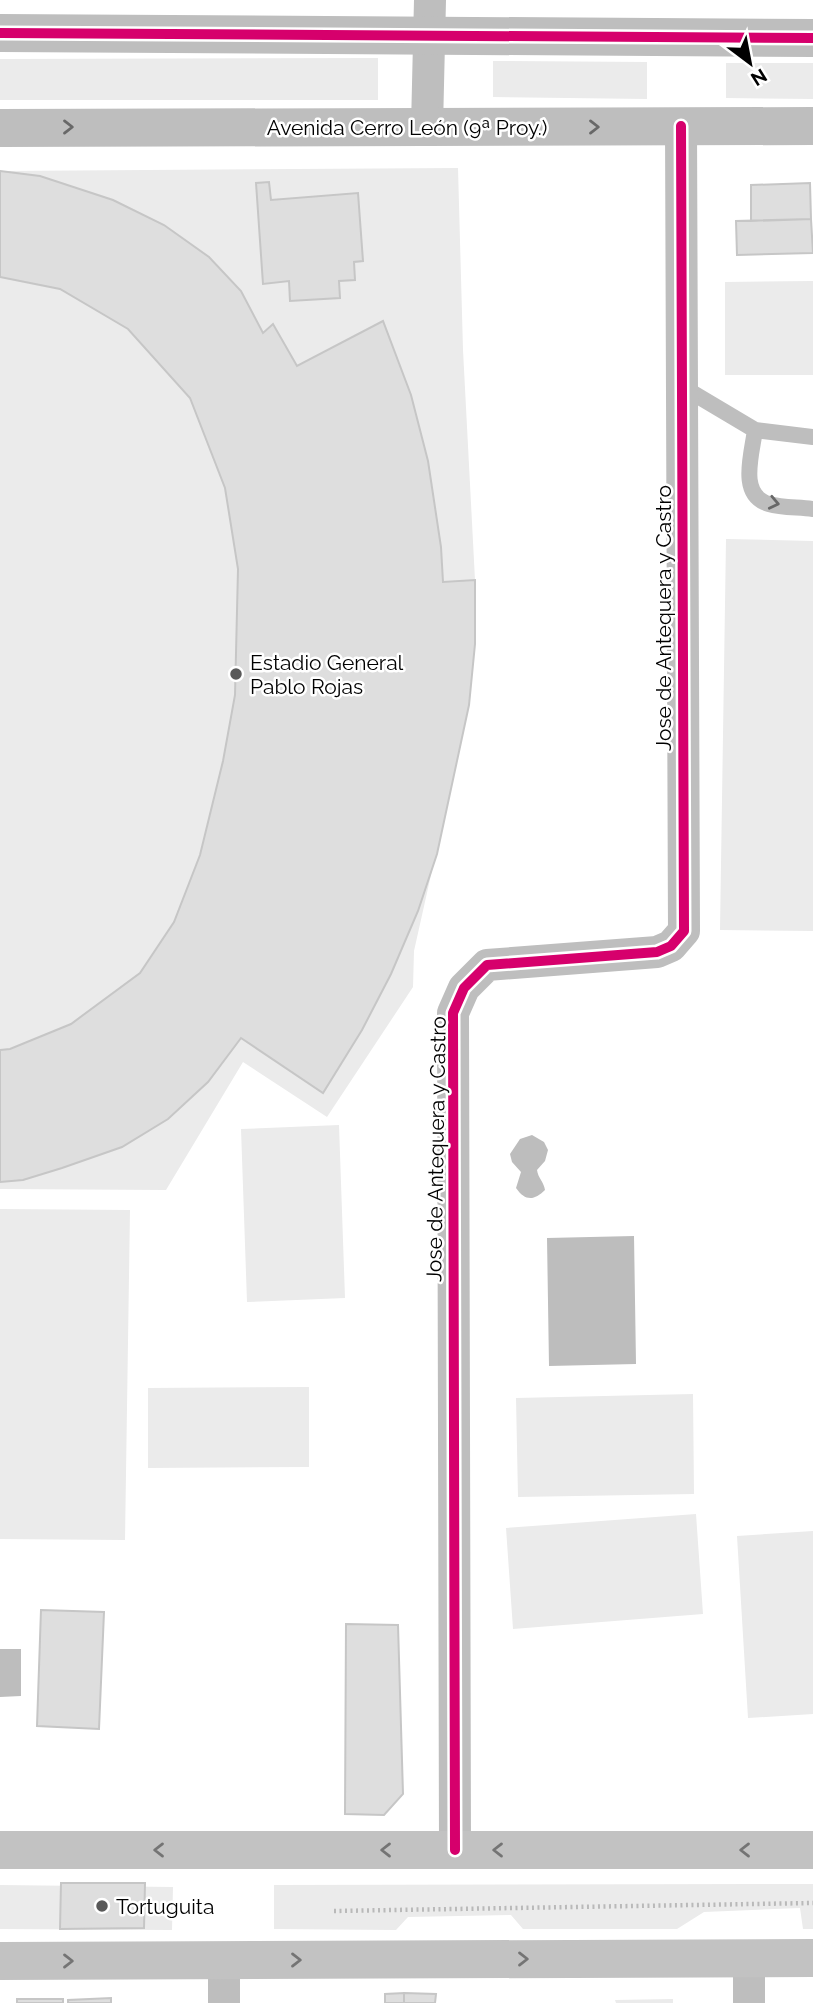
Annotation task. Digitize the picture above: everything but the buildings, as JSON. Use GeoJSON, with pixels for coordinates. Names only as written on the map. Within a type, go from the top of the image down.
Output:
{"type":"FeatureCollection","features":[{"type":"Feature","properties":{"kind":"main road"},"geometry":{"type":"LineString","coordinates":[[0,1850],[813,1850]]}},
{"type":"Feature","properties":{"kind":"main road"},"geometry":{"type":"LineString","coordinates":[[0,1961],[813,1958]]}},
{"type":"Feature","properties":{"kind":"street"},"geometry":{"type":"LineString","coordinates":[[427,127],[430,18]]}},
{"type":"Feature","properties":{"kind":"street"},"geometry":{"type":"LineString","coordinates":[[0,33],[430,18],[813,38]]}},
{"type":"Feature","properties":{"kind":"street","name":"Jose de Antequera y Castro"},"geometry":{"type":"LineString","coordinates":[[455,1850],[453,1013],[464,988],[487,965],[657,952],[671,946],[684,930],[681,126]]}},
{"type":"Feature","properties":{"kind":"street","name":"Avenida Cerro León (9ª Proy.)"},"geometry":{"type":"LineString","coordinates":[[0,128],[813,126]]}},
{"type":"Feature","properties":{"kind":"street"},"geometry":{"type":"LineString","coordinates":[[749,1958],[749,2003]]}},
{"type":"Feature","properties":{"kind":"street"},"geometry":{"type":"LineString","coordinates":[[224,1960],[224,2003]]}},
{"type":"Feature","properties":{"kind":"lane"},"geometry":{"type":"LineString","coordinates":[[681,386],[755,430],[813,437]]}},
{"type":"Feature","properties":{"kind":"lane"},"geometry":{"type":"LineString","coordinates":[[755,430],[748,483],[756,496],[768,503],[813,509]]}},
{"type":"Feature","properties":{"kind":"path"},"geometry":{"type":"LineString","coordinates":[[334,1911],[813,1903]]}},
{"type":"Feature","properties":{"kind":"shaded area"},"geometry":{"type":"Polygon","coordinates":[[[378,58],[378,100],[0,100],[0,59],[378,58]]]}},
{"type":"Feature","properties":{"kind":"shaded area"},"geometry":{"type":"Polygon","coordinates":[[[493,61],[647,62],[647,99],[493,97],[493,61]]]}},
{"type":"Feature","properties":{"kind":"shaded area"},"geometry":{"type":"Polygon","coordinates":[[[726,63],[813,63],[813,99],[726,98],[726,63]]]}},
{"type":"Feature","properties":{"kind":"shaded area","name":"Estadio General Pablo Rojas"},"geometry":{"type":"Polygon","coordinates":[[[458,168],[463,350],[475,580],[475,644],[469,705],[414,951],[413,987],[327,1117],[243,1062],[166,1190],[0,1189],[0,171],[458,168]]]}},
{"type":"Feature","properties":{"kind":"shaded area"},"geometry":{"type":"Polygon","coordinates":[[[813,281],[813,375],[725,375],[725,282],[813,281]]]}},
{"type":"Feature","properties":{"kind":"shaded area"},"geometry":{"type":"Polygon","coordinates":[[[726,539],[813,541],[813,931],[720,930],[726,539]]]}},
{"type":"Feature","properties":{"kind":"shaded area"},"geometry":{"type":"Polygon","coordinates":[[[339,1125],[345,1298],[247,1302],[241,1129],[339,1125]]]}},
{"type":"Feature","properties":{"kind":"shaded area"},"geometry":{"type":"Polygon","coordinates":[[[532,1135],[544,1142],[548,1150],[545,1161],[537,1170],[545,1190],[530,1198],[516,1188],[521,1172],[512,1162],[510,1154],[520,1139],[532,1135]]]}},
{"type":"Feature","properties":{"kind":"shaded area"},"geometry":{"type":"Polygon","coordinates":[[[0,1209],[130,1210],[125,1540],[0,1539],[0,1209]]]}},
{"type":"Feature","properties":{"kind":"shaded area"},"geometry":{"type":"Polygon","coordinates":[[[634,1236],[636,1364],[549,1366],[547,1238],[634,1236]]]}},
{"type":"Feature","properties":{"kind":"shaded area"},"geometry":{"type":"Polygon","coordinates":[[[309,1387],[309,1467],[148,1468],[148,1388],[309,1387]]]}},
{"type":"Feature","properties":{"kind":"shaded area"},"geometry":{"type":"Polygon","coordinates":[[[693,1394],[694,1494],[518,1497],[516,1398],[693,1394]]]}},
{"type":"Feature","properties":{"kind":"shaded area"},"geometry":{"type":"Polygon","coordinates":[[[696,1514],[703,1614],[513,1629],[506,1528],[696,1514]]]}},
{"type":"Feature","properties":{"kind":"shaded area"},"geometry":{"type":"Polygon","coordinates":[[[813,1531],[813,1714],[748,1718],[737,1536],[813,1531]]]}},
{"type":"Feature","properties":{"kind":"shaded area"},"geometry":{"type":"Polygon","coordinates":[[[0,1649],[21,1649],[21,1696],[0,1697],[0,1649]]]}},
{"type":"Feature","properties":{"kind":"shaded area"},"geometry":{"type":"Polygon","coordinates":[[[813,1884],[813,1929],[803,1929],[800,1908],[704,1912],[677,1929],[523,1929],[511,1915],[408,1917],[396,1930],[274,1929],[274,1885],[813,1884]]]}},
{"type":"Feature","properties":{"kind":"shaded area"},"geometry":{"type":"Polygon","coordinates":[[[0,1885],[173,1887],[172,1930],[0,1929],[0,1885]]]}},
{"type":"Feature","properties":{"kind":"shaded area"},"geometry":{"type":"Polygon","coordinates":[[[673,1999],[673,2003],[616,2003],[615,2000],[673,1999]]]}},
{"type":"Feature","properties":{"kind":"cycle path"},"geometry":{"type":"LineString","coordinates":[[0,33],[813,38]]}},
{"type":"Feature","properties":{"kind":"cycle path"},"geometry":{"type":"LineString","coordinates":[[455,1850],[453,1013],[464,988],[487,965],[657,952],[671,946],[684,931],[681,126]]}},
{"type":"Feature","properties":{"kind":"place","name":"Estadio General Pablo Rojas"},"geometry":{"type":"Point","coordinates":[236,674]}},
{"type":"Feature","properties":{"kind":"place","name":"Tortuguita"},"geometry":{"type":"Point","coordinates":[102,1906]}}]}
